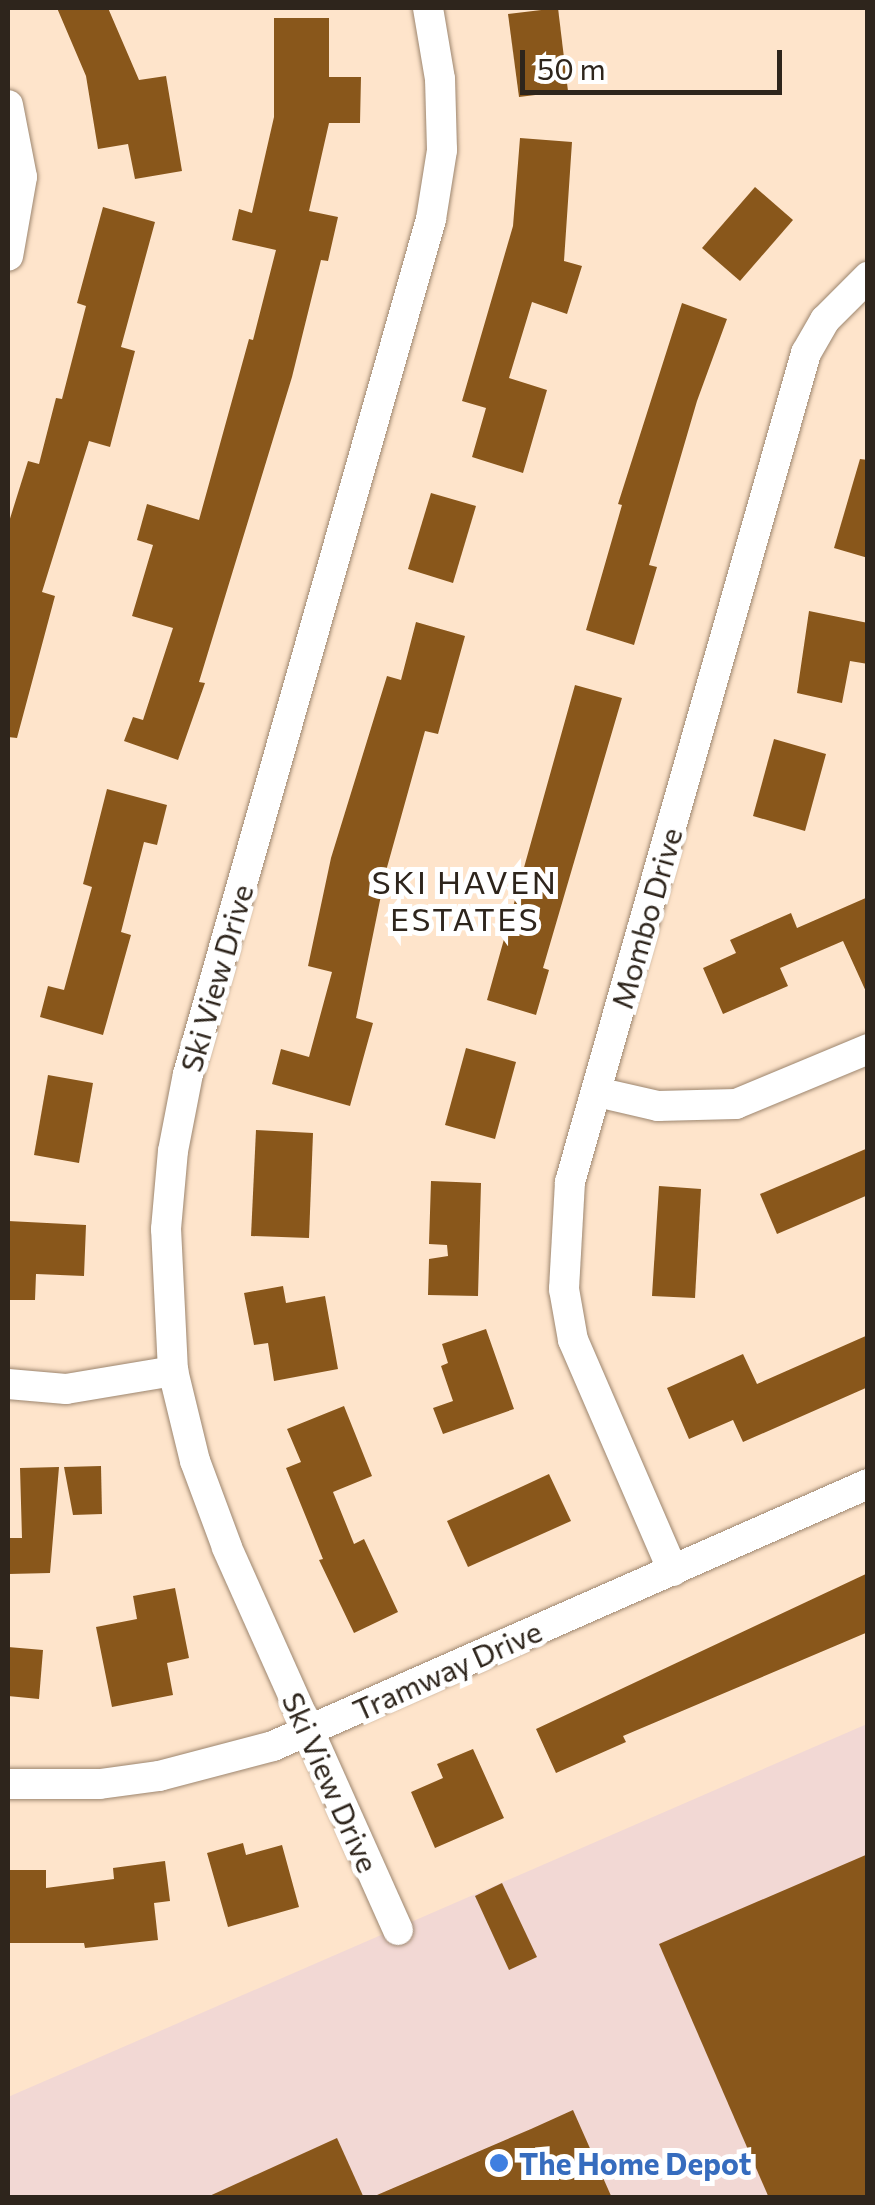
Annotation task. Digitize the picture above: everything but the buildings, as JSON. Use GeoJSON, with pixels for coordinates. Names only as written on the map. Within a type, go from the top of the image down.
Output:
{"type":"FeatureCollection","features":[{"type":"Feature","properties":{"kind":"street","name":"Ski View Drive"},"geometry":{"type":"LineString","coordinates":[[398,1930],[221,1530],[196,1462],[172,1372],[166,1229],[173,1151],[188,1074],[431,219],[442,150],[440,78],[428,8]]}},
{"type":"Feature","properties":{"kind":"street"},"geometry":{"type":"LineString","coordinates":[[8,105],[22,177],[8,256]]}},
{"type":"Feature","properties":{"kind":"street","name":"Mombo Drive"},"geometry":{"type":"LineString","coordinates":[[673,1570],[592,1390],[574,1340],[564,1288],[570,1182],[806,353],[825,320],[868,278]]}},
{"type":"Feature","properties":{"kind":"street"},"geometry":{"type":"LineString","coordinates":[[598,1092],[658,1106],[736,1104],[868,1049]]}},
{"type":"Feature","properties":{"kind":"street"},"geometry":{"type":"LineString","coordinates":[[8,1384],[66,1388],[172,1372]]}},
{"type":"Feature","properties":{"kind":"street","name":"Tramway Drive"},"geometry":{"type":"LineString","coordinates":[[8,1784],[81,1785],[159,1776],[217,1764],[309,1732],[868,1484]]}},
{"type":"Feature","properties":{"kind":"shaded area"},"geometry":{"type":"Polygon","coordinates":[[[867,1724],[867,2197],[8,2197],[8,2097],[867,1724]]]}},
{"type":"Feature","properties":{"kind":"place","name":"The Home Depot"},"geometry":{"type":"Point","coordinates":[499,2163]}},
{"type":"Feature","properties":{"kind":"district","name":"SKI HAVEN ESTATES"},"geometry":{"type":"Point","coordinates":[465,900]}}]}
